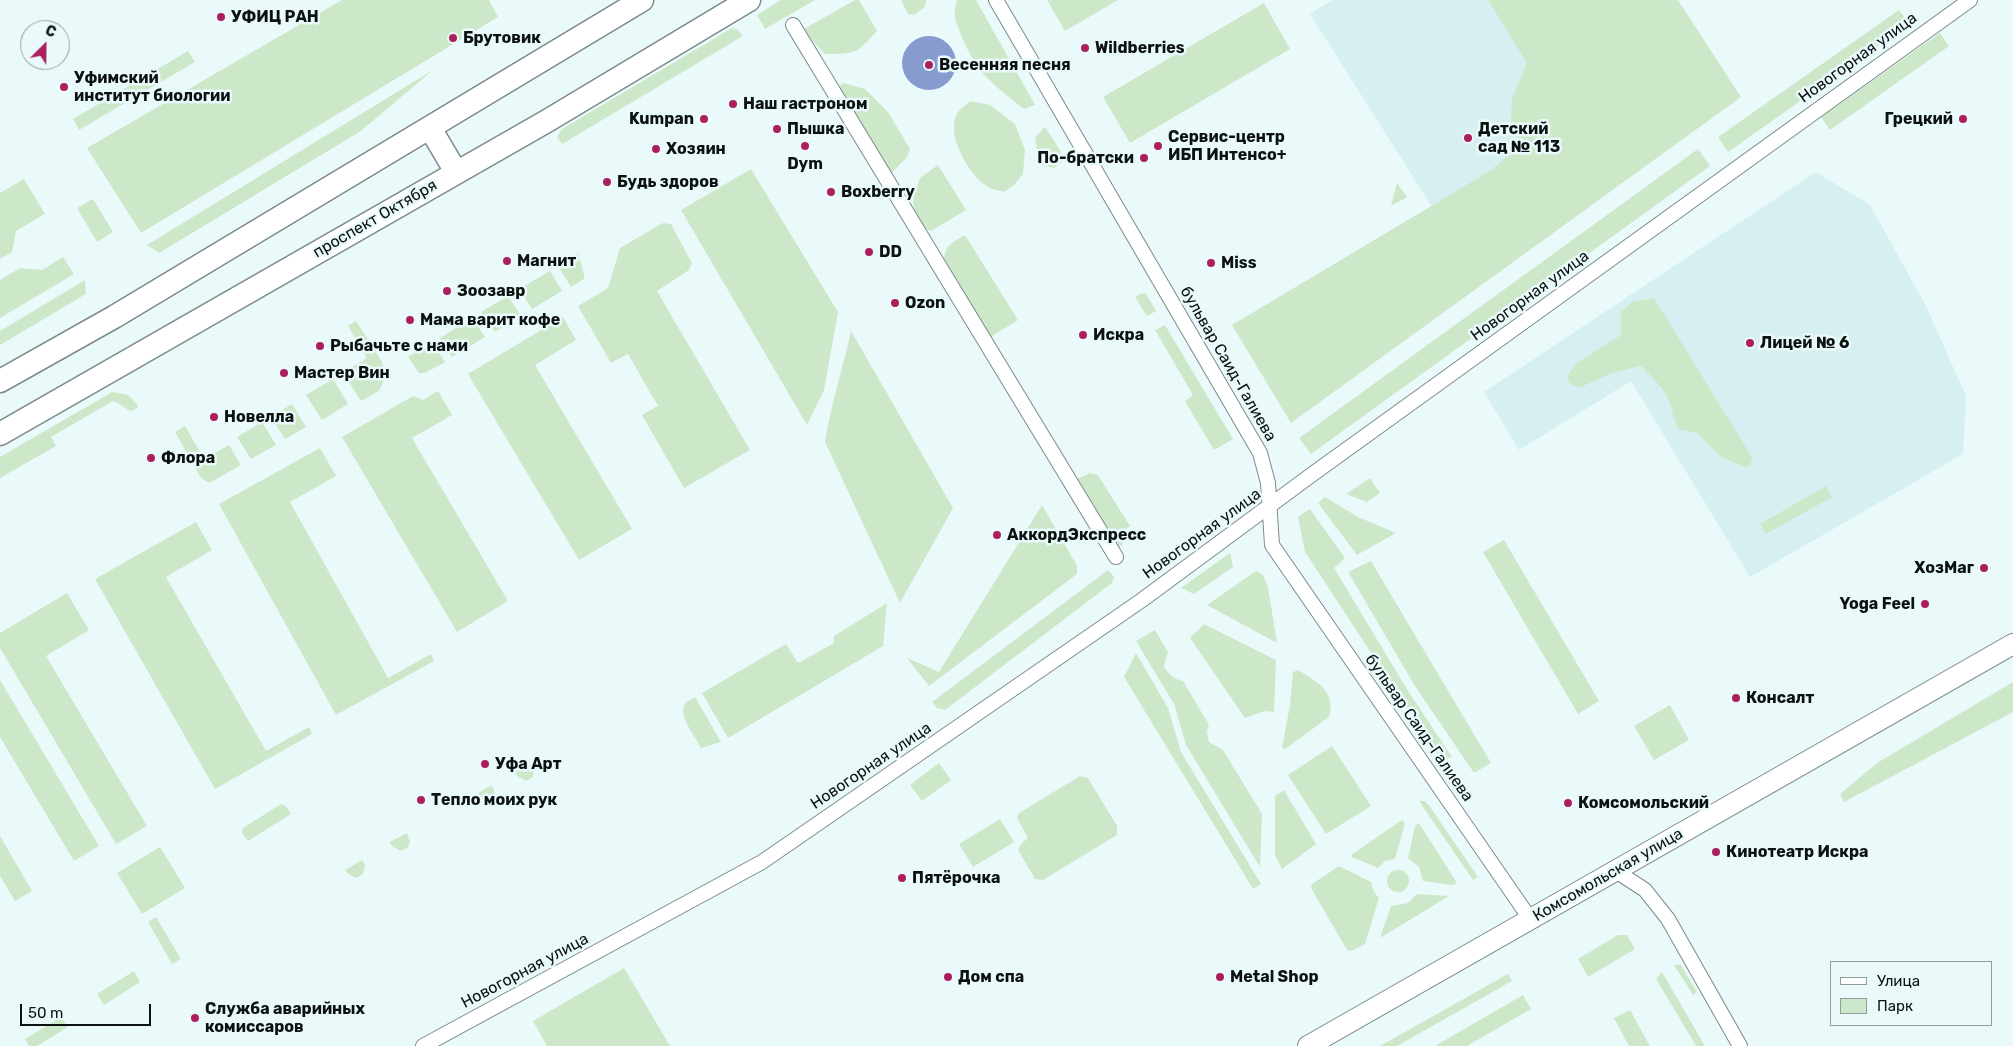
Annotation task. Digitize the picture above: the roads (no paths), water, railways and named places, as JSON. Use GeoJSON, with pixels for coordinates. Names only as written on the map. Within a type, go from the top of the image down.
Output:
{"type":"FeatureCollection","features":[{"type":"Feature","properties":{"kind":"main road"},"geometry":{"type":"LineString","coordinates":[[0,382],[114,317],[642,0]]}},
{"type":"Feature","properties":{"kind":"main road","name":"проспект Октября"},"geometry":{"type":"LineString","coordinates":[[0,434],[547,121],[749,0]]}},
{"type":"Feature","properties":{"kind":"main road"},"geometry":{"type":"LineString","coordinates":[[430,128],[456,172]]}},
{"type":"Feature","properties":{"kind":"main road","name":"Комсомольская улица"},"geometry":{"type":"LineString","coordinates":[[1308,1046],[2013,644]]}},
{"type":"Feature","properties":{"kind":"street","name":"бульвар Саид-Галиева"},"geometry":{"type":"LineString","coordinates":[[996,0],[1260,453],[1268,483],[1272,545],[1531,920]]}},
{"type":"Feature","properties":{"kind":"street","name":"Новогорная улица"},"geometry":{"type":"LineString","coordinates":[[423,1046],[762,862],[1142,600],[1269,506],[1970,0]]}},
{"type":"Feature","properties":{"kind":"street"},"geometry":{"type":"LineString","coordinates":[[793,25],[1116,558]]}},
{"type":"Feature","properties":{"kind":"street"},"geometry":{"type":"LineString","coordinates":[[1616,871],[1645,890],[1668,919],[1740,1046]]}},
{"type":"Feature","properties":{"kind":"water"},"geometry":{"type":"Polygon","coordinates":[[[929,36],[939,38],[948,44],[954,53],[956,63],[954,73],[948,82],[939,88],[929,90],[919,88],[910,82],[904,73],[902,63],[904,53],[910,44],[919,38],[929,36]]]}},
{"type":"Feature","properties":{"kind":"place","name":"УФИЦ РАН"},"geometry":{"type":"Point","coordinates":[221,17]}},
{"type":"Feature","properties":{"kind":"place","name":"Брутовик"},"geometry":{"type":"Point","coordinates":[453,38]}},
{"type":"Feature","properties":{"kind":"place","name":"Wildberries"},"geometry":{"type":"Point","coordinates":[1085,48]}},
{"type":"Feature","properties":{"kind":"place","name":"Весенняя песня"},"geometry":{"type":"Point","coordinates":[929,65]}},
{"type":"Feature","properties":{"kind":"place","name":"Уфимский институт биологии"},"geometry":{"type":"Point","coordinates":[64,87]}},
{"type":"Feature","properties":{"kind":"place","name":"Наш гастроном"},"geometry":{"type":"Point","coordinates":[733,104]}},
{"type":"Feature","properties":{"kind":"place","name":"Kumpan"},"geometry":{"type":"Point","coordinates":[704,119]}},
{"type":"Feature","properties":{"kind":"place","name":"Грецкий"},"geometry":{"type":"Point","coordinates":[1963,119]}},
{"type":"Feature","properties":{"kind":"place","name":"Пышка"},"geometry":{"type":"Point","coordinates":[777,129]}},
{"type":"Feature","properties":{"kind":"place","name":"Детский сад № 113"},"geometry":{"type":"Point","coordinates":[1468,138]}},
{"type":"Feature","properties":{"kind":"place","name":"Dym"},"geometry":{"type":"Point","coordinates":[805,146]}},
{"type":"Feature","properties":{"kind":"place","name":"Сервис-центр ИБП Интенсо+"},"geometry":{"type":"Point","coordinates":[1158,146]}},
{"type":"Feature","properties":{"kind":"place","name":"Хозяин"},"geometry":{"type":"Point","coordinates":[656,149]}},
{"type":"Feature","properties":{"kind":"place","name":"По-братски"},"geometry":{"type":"Point","coordinates":[1144,158]}},
{"type":"Feature","properties":{"kind":"place","name":"Будь здоров"},"geometry":{"type":"Point","coordinates":[607,182]}},
{"type":"Feature","properties":{"kind":"place","name":"Boxberry"},"geometry":{"type":"Point","coordinates":[831,192]}},
{"type":"Feature","properties":{"kind":"place","name":"DD"},"geometry":{"type":"Point","coordinates":[869,252]}},
{"type":"Feature","properties":{"kind":"place","name":"Магнит"},"geometry":{"type":"Point","coordinates":[507,261]}},
{"type":"Feature","properties":{"kind":"place","name":"Miss"},"geometry":{"type":"Point","coordinates":[1211,263]}},
{"type":"Feature","properties":{"kind":"place","name":"Зоозавр"},"geometry":{"type":"Point","coordinates":[447,291]}},
{"type":"Feature","properties":{"kind":"place","name":"Ozon"},"geometry":{"type":"Point","coordinates":[895,303]}},
{"type":"Feature","properties":{"kind":"place","name":"Мама варит кофе"},"geometry":{"type":"Point","coordinates":[410,320]}},
{"type":"Feature","properties":{"kind":"place","name":"Искра"},"geometry":{"type":"Point","coordinates":[1083,335]}},
{"type":"Feature","properties":{"kind":"place","name":"Лицей № 6"},"geometry":{"type":"Point","coordinates":[1750,343]}},
{"type":"Feature","properties":{"kind":"place","name":"Рыбачьте с нами"},"geometry":{"type":"Point","coordinates":[320,346]}},
{"type":"Feature","properties":{"kind":"place","name":"Мастер Вин"},"geometry":{"type":"Point","coordinates":[284,373]}},
{"type":"Feature","properties":{"kind":"place","name":"Новелла"},"geometry":{"type":"Point","coordinates":[214,417]}},
{"type":"Feature","properties":{"kind":"place","name":"Флора"},"geometry":{"type":"Point","coordinates":[151,458]}},
{"type":"Feature","properties":{"kind":"place","name":"АккордЭкспресс"},"geometry":{"type":"Point","coordinates":[997,535]}},
{"type":"Feature","properties":{"kind":"place","name":"ХозМаг"},"geometry":{"type":"Point","coordinates":[1984,568]}},
{"type":"Feature","properties":{"kind":"place","name":"Yoga Feel"},"geometry":{"type":"Point","coordinates":[1925,604]}},
{"type":"Feature","properties":{"kind":"place","name":"Консалт"},"geometry":{"type":"Point","coordinates":[1736,698]}},
{"type":"Feature","properties":{"kind":"place","name":"Уфа Арт"},"geometry":{"type":"Point","coordinates":[485,764]}},
{"type":"Feature","properties":{"kind":"place","name":"Тепло моих рук"},"geometry":{"type":"Point","coordinates":[421,800]}},
{"type":"Feature","properties":{"kind":"place","name":"Комсомольский"},"geometry":{"type":"Point","coordinates":[1568,803]}},
{"type":"Feature","properties":{"kind":"place","name":"Кинотеатр Искра"},"geometry":{"type":"Point","coordinates":[1716,852]}},
{"type":"Feature","properties":{"kind":"place","name":"Пятёрочка"},"geometry":{"type":"Point","coordinates":[902,878]}},
{"type":"Feature","properties":{"kind":"place","name":"Дом спа"},"geometry":{"type":"Point","coordinates":[948,977]}},
{"type":"Feature","properties":{"kind":"place","name":"Metal Shop"},"geometry":{"type":"Point","coordinates":[1220,977]}},
{"type":"Feature","properties":{"kind":"place","name":"Служба аварийных комиссаров"},"geometry":{"type":"Point","coordinates":[195,1018]}}]}
